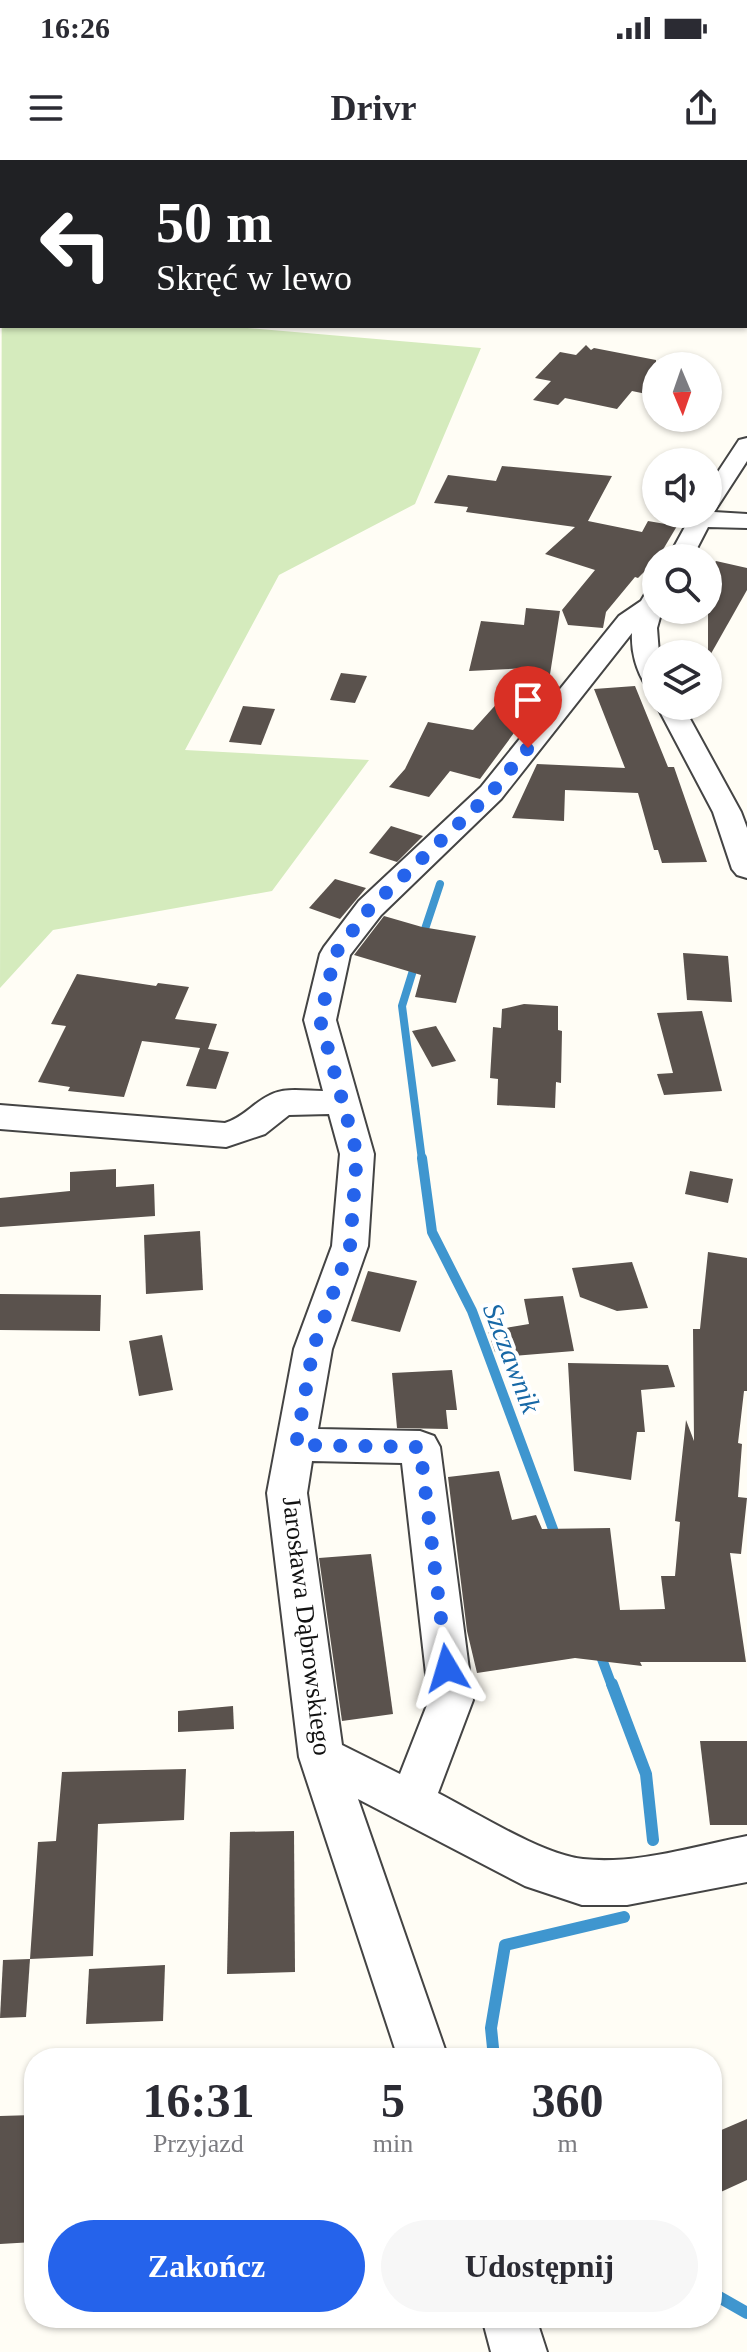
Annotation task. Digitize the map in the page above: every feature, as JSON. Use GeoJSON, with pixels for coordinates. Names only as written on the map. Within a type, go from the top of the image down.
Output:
{"type":"FeatureCollection","features":[{"type":"Feature","properties":{"kind":"street"},"geometry":{"type":"LineString","coordinates":[[722,482],[747,445]]}},
{"type":"Feature","properties":{"kind":"street"},"geometry":{"type":"LineString","coordinates":[[722,517],[747,521]]}},
{"type":"Feature","properties":{"kind":"street","name":"Jarosława Dąbrowskiego"},"geometry":{"type":"LineString","coordinates":[[420,2048],[321,1757],[287,1493],[313,1349],[350,1246],[357,1154],[320,1020],[335,954],[370,908],[491,793],[628,621],[642,610]]}},
{"type":"Feature","properties":{"kind":"street"},"geometry":{"type":"LineString","coordinates":[[598,660],[642,670]]}},
{"type":"Feature","properties":{"kind":"street"},"geometry":{"type":"LineString","coordinates":[[678,720],[727,812],[747,869]]}},
{"type":"Feature","properties":{"kind":"street"},"geometry":{"type":"LineString","coordinates":[[0,1117],[226,1135],[253,1126],[281,1103],[342,1102]]}},
{"type":"Feature","properties":{"kind":"street"},"geometry":{"type":"LineString","coordinates":[[296,1445],[420,1447],[451,1700],[411,1803]]}},
{"type":"Feature","properties":{"kind":"street"},"geometry":{"type":"LineString","coordinates":[[321,1757],[542,1870],[582,1882],[627,1882],[747,1859]]}},
{"type":"Feature","properties":{"kind":"street"},"geometry":{"type":"LineString","coordinates":[[512,2328],[519,2352]]}},
{"type":"Feature","properties":{"kind":"green space"},"geometry":{"type":"Polygon","coordinates":[[[2,328],[247,328],[481,348],[415,504],[279,575],[185,750],[369,760],[272,891],[53,930],[0,988],[2,328]]]}},
{"type":"Feature","properties":{"kind":"building"},"geometry":{"type":"Polygon","coordinates":[[[586,345],[591,350],[594,348],[642,357],[642,393],[632,391],[617,409],[565,398],[558,405],[533,400],[551,381],[535,378],[560,352],[576,355],[586,345]]]}},
{"type":"Feature","properties":{"kind":"building"},"geometry":{"type":"Polygon","coordinates":[[[502,466],[612,476],[588,521],[642,532],[644,528],[676,528],[666,544],[642,544],[642,574],[635,577],[606,612],[603,628],[568,625],[562,610],[595,570],[545,554],[575,527],[466,512],[468,507],[434,503],[448,475],[496,481],[502,466]]]}},
{"type":"Feature","properties":{"kind":"building"},"geometry":{"type":"Polygon","coordinates":[[[722,562],[747,568],[747,590],[719,640],[708,640],[708,624],[722,624],[722,562]]]}},
{"type":"Feature","properties":{"kind":"building"},"geometry":{"type":"Polygon","coordinates":[[[526,608],[560,611],[548,687],[480,779],[450,771],[429,797],[389,787],[405,769],[428,722],[473,730],[529,668],[469,671],[481,621],[524,625],[526,608]]]}},
{"type":"Feature","properties":{"kind":"building"},"geometry":{"type":"Polygon","coordinates":[[[341,673],[367,676],[355,703],[330,700],[341,673]]]}},
{"type":"Feature","properties":{"kind":"building"},"geometry":{"type":"Polygon","coordinates":[[[635,686],[642,703],[642,720],[649,720],[668,767],[674,767],[707,862],[662,863],[658,850],[654,850],[638,793],[565,790],[564,821],[512,818],[537,764],[625,768],[594,689],[635,686]]]}},
{"type":"Feature","properties":{"kind":"building"},"geometry":{"type":"Polygon","coordinates":[[[243,706],[275,709],[261,745],[229,742],[243,706]]]}},
{"type":"Feature","properties":{"kind":"building"},"geometry":{"type":"Polygon","coordinates":[[[391,826],[423,836],[397,862],[369,853],[391,826]]]}},
{"type":"Feature","properties":{"kind":"building"},"geometry":{"type":"Polygon","coordinates":[[[335,879],[366,888],[340,919],[309,908],[335,879]]]}},
{"type":"Feature","properties":{"kind":"building"},"geometry":{"type":"Polygon","coordinates":[[[384,916],[422,927],[476,936],[456,1003],[415,997],[421,975],[354,955],[384,916]]]}},
{"type":"Feature","properties":{"kind":"building"},"geometry":{"type":"Polygon","coordinates":[[[683,953],[728,956],[732,1002],[687,1000],[683,953]]]}},
{"type":"Feature","properties":{"kind":"building"},"geometry":{"type":"Polygon","coordinates":[[[77,974],[156,986],[158,983],[189,987],[175,1019],[217,1024],[208,1049],[229,1052],[216,1089],[186,1086],[200,1048],[142,1041],[124,1097],[68,1091],[70,1087],[38,1082],[66,1026],[51,1024],[77,974]]]}},
{"type":"Feature","properties":{"kind":"building"},"geometry":{"type":"Polygon","coordinates":[[[524,1004],[558,1006],[558,1030],[562,1031],[561,1083],[556,1082],[555,1108],[497,1105],[498,1079],[490,1078],[493,1027],[501,1028],[502,1009],[524,1004]]]}},
{"type":"Feature","properties":{"kind":"building"},"geometry":{"type":"Polygon","coordinates":[[[702,1011],[722,1091],[664,1095],[657,1074],[673,1073],[657,1013],[702,1011]]]}},
{"type":"Feature","properties":{"kind":"building"},"geometry":{"type":"Polygon","coordinates":[[[436,1026],[456,1061],[432,1067],[412,1031],[436,1026]]]}},
{"type":"Feature","properties":{"kind":"building"},"geometry":{"type":"Polygon","coordinates":[[[116,1169],[116,1187],[154,1184],[155,1216],[0,1227],[0,1198],[70,1191],[70,1172],[116,1169]]]}},
{"type":"Feature","properties":{"kind":"building"},"geometry":{"type":"Polygon","coordinates":[[[690,1171],[733,1179],[728,1203],[685,1194],[690,1171]]]}},
{"type":"Feature","properties":{"kind":"building"},"geometry":{"type":"Polygon","coordinates":[[[200,1231],[203,1290],[146,1294],[144,1235],[200,1231]]]}},
{"type":"Feature","properties":{"kind":"building"},"geometry":{"type":"Polygon","coordinates":[[[708,1252],[747,1258],[747,1391],[744,1391],[738,1443],[742,1444],[738,1497],[747,1498],[741,1554],[730,1553],[746,1662],[640,1662],[642,1666],[575,1658],[477,1673],[467,1631],[448,1477],[499,1471],[512,1520],[536,1515],[542,1529],[610,1528],[620,1610],[665,1609],[661,1576],[675,1576],[680,1522],[675,1521],[686,1420],[694,1441],[693,1329],[700,1329],[708,1252]]]}},
{"type":"Feature","properties":{"kind":"building"},"geometry":{"type":"Polygon","coordinates":[[[632,1262],[648,1308],[617,1311],[580,1297],[572,1268],[632,1262]]]}},
{"type":"Feature","properties":{"kind":"building"},"geometry":{"type":"Polygon","coordinates":[[[368,1271],[417,1281],[400,1332],[351,1321],[368,1271]]]}},
{"type":"Feature","properties":{"kind":"building"},"geometry":{"type":"Polygon","coordinates":[[[0,1294],[101,1295],[100,1331],[0,1330],[0,1294]]]}},
{"type":"Feature","properties":{"kind":"building"},"geometry":{"type":"Polygon","coordinates":[[[563,1296],[574,1351],[513,1356],[495,1352],[488,1331],[529,1324],[524,1299],[563,1296]]]}},
{"type":"Feature","properties":{"kind":"building"},"geometry":{"type":"Polygon","coordinates":[[[162,1335],[173,1390],[139,1396],[129,1341],[162,1335]]]}},
{"type":"Feature","properties":{"kind":"building"},"geometry":{"type":"Polygon","coordinates":[[[568,1363],[668,1365],[675,1387],[641,1390],[645,1432],[637,1432],[631,1480],[574,1471],[568,1363]]]}},
{"type":"Feature","properties":{"kind":"building"},"geometry":{"type":"Polygon","coordinates":[[[452,1370],[457,1410],[446,1410],[448,1429],[397,1428],[392,1373],[452,1370]]]}},
{"type":"Feature","properties":{"kind":"building"},"geometry":{"type":"Polygon","coordinates":[[[371,1554],[393,1714],[342,1721],[319,1558],[371,1554]]]}},
{"type":"Feature","properties":{"kind":"building"},"geometry":{"type":"Polygon","coordinates":[[[233,1706],[234,1729],[178,1732],[178,1711],[233,1706]]]}},
{"type":"Feature","properties":{"kind":"building"},"geometry":{"type":"Polygon","coordinates":[[[700,1741],[747,1741],[747,1825],[710,1825],[700,1741]]]}},
{"type":"Feature","properties":{"kind":"building"},"geometry":{"type":"Polygon","coordinates":[[[186,1769],[184,1820],[98,1824],[93,1956],[30,1959],[38,1842],[56,1841],[62,1772],[186,1769]]]}},
{"type":"Feature","properties":{"kind":"building"},"geometry":{"type":"Polygon","coordinates":[[[294,1831],[295,1972],[227,1974],[230,1832],[294,1831]]]}},
{"type":"Feature","properties":{"kind":"building"},"geometry":{"type":"Polygon","coordinates":[[[30,1959],[26,2017],[0,2018],[3,1960],[30,1959]]]}},
{"type":"Feature","properties":{"kind":"building"},"geometry":{"type":"Polygon","coordinates":[[[165,1965],[163,2021],[86,2024],[89,1969],[165,1965]]]}},
{"type":"Feature","properties":{"kind":"building"},"geometry":{"type":"Polygon","coordinates":[[[24,2115],[24,2243],[0,2244],[0,2116],[24,2115]]]}},
{"type":"Feature","properties":{"kind":"building"},"geometry":{"type":"Polygon","coordinates":[[[747,2119],[747,2180],[722,2191],[722,2130],[747,2119]]]}},
{"type":"Feature","properties":{"kind":"waterway","name":"Szczawnik"},"geometry":{"type":"LineString","coordinates":[[422,938],[440,884]]}},
{"type":"Feature","properties":{"kind":"waterway","name":"Szczawnik"},"geometry":{"type":"LineString","coordinates":[[415,964],[402,1006],[422,1160]]}},
{"type":"Feature","properties":{"kind":"waterway","name":"Szczawnik"},"geometry":{"type":"LineString","coordinates":[[422,1158],[432,1232],[472,1311],[557,1540]]}},
{"type":"Feature","properties":{"kind":"waterway","name":"Szczawnik"},"geometry":{"type":"LineString","coordinates":[[599,1651],[612,1686]]}},
{"type":"Feature","properties":{"kind":"waterway","name":"Szczawnik"},"geometry":{"type":"LineString","coordinates":[[612,1684],[646,1774],[653,1840]]}},
{"type":"Feature","properties":{"kind":"waterway","name":"Szczawnik"},"geometry":{"type":"LineString","coordinates":[[493,2048],[491,2028],[505,1945],[624,1917]]}},
{"type":"Feature","properties":{"kind":"waterway","name":"Szczawnik"},"geometry":{"type":"LineString","coordinates":[[722,2299],[747,2313]]}},
{"type":"Feature","properties":{"kind":"route"},"geometry":{"type":"LineString","coordinates":[[447,1668],[420,1447],[296,1445],[313,1349],[350,1246],[357,1154],[320,1020],[335,954],[352,931],[370,908],[491,793],[528,748]]}}]}
